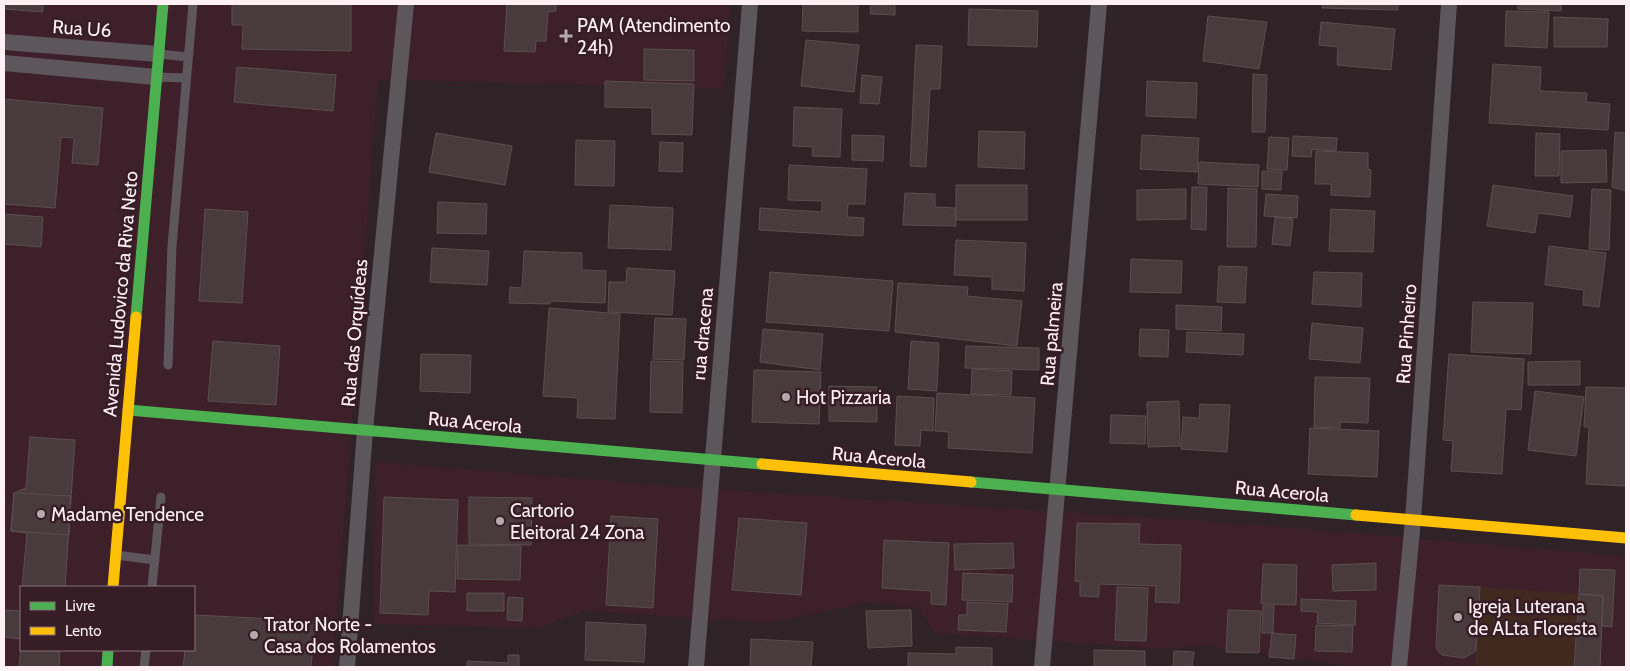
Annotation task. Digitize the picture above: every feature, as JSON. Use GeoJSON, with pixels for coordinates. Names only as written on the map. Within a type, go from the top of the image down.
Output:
{"type":"FeatureCollection","features":[{"type":"Feature","properties":{"kind":"street","name":"Avenida Ludovico da Riva Neto"},"geometry":{"type":"LineString","coordinates":[[113,586],[162,4]]}},
{"type":"Feature","properties":{"kind":"street","name":"Rua das Orquídeas"},"geometry":{"type":"LineString","coordinates":[[347,667],[365,430],[406,4]]}},
{"type":"Feature","properties":{"kind":"street","name":"rua dracena"},"geometry":{"type":"LineString","coordinates":[[696,667],[750,4]]}},
{"type":"Feature","properties":{"kind":"street","name":"Rua palmeira"},"geometry":{"type":"LineString","coordinates":[[1042,667],[1099,4]]}},
{"type":"Feature","properties":{"kind":"street","name":"Rua Pinheiro"},"geometry":{"type":"LineString","coordinates":[[1399,667],[1413,520],[1449,4]]}},
{"type":"Feature","properties":{"kind":"street","name":"Rua U6"},"geometry":{"type":"LineString","coordinates":[[4,42],[158,54]]}},
{"type":"Feature","properties":{"kind":"street"},"geometry":{"type":"LineString","coordinates":[[4,63],[156,77]]}},
{"type":"Feature","properties":{"kind":"street","name":"Rua Acerola"},"geometry":{"type":"LineString","coordinates":[[128,410],[1626,538]]}},
{"type":"Feature","properties":{"kind":"street"},"geometry":{"type":"LineString","coordinates":[[107,667],[108,651]]}},
{"type":"Feature","properties":{"kind":"lane"},"geometry":{"type":"LineString","coordinates":[[168,365],[172,246],[193,4]]}},
{"type":"Feature","properties":{"kind":"lane"},"geometry":{"type":"LineString","coordinates":[[158,54],[188,57]]}},
{"type":"Feature","properties":{"kind":"lane"},"geometry":{"type":"LineString","coordinates":[[156,77],[186,78]]}},
{"type":"Feature","properties":{"kind":"lane"},"geometry":{"type":"LineString","coordinates":[[152,586],[161,497]]}},
{"type":"Feature","properties":{"kind":"lane"},"geometry":{"type":"LineString","coordinates":[[115,555],[155,560]]}},
{"type":"Feature","properties":{"kind":"lane"},"geometry":{"type":"LineString","coordinates":[[144,667],[146,651]]}},
{"type":"Feature","properties":{"kind":"shaded area"},"geometry":{"type":"Polygon","coordinates":[[[4,4],[730,4],[724,89],[378,79],[333,667],[4,667],[4,4]]]}},
{"type":"Feature","properties":{"kind":"shaded area"},"geometry":{"type":"Polygon","coordinates":[[[376,462],[684,487],[1246,524],[1626,556],[1626,667],[1354,667],[1204,645],[1159,649],[934,633],[919,608],[870,602],[770,623],[583,611],[538,628],[374,624],[376,462]]]}},
{"type":"Feature","properties":{"kind":"shaded area"},"geometry":{"type":"Polygon","coordinates":[[[1480,587],[1579,594],[1573,667],[1487,667],[1475,665],[1480,587]]]}},
{"type":"Feature","properties":{"kind":"building"},"geometry":{"type":"Polygon","coordinates":[[[4,4],[43,4],[43,12],[4,9],[4,4]]]}},
{"type":"Feature","properties":{"kind":"building"},"geometry":{"type":"Polygon","coordinates":[[[232,4],[351,4],[351,51],[242,49],[243,25],[232,25],[232,4]]]}},
{"type":"Feature","properties":{"kind":"building"},"geometry":{"type":"Polygon","coordinates":[[[507,4],[556,4],[556,11],[548,12],[546,41],[536,41],[535,52],[504,51],[507,4]]]}},
{"type":"Feature","properties":{"kind":"building"},"geometry":{"type":"Polygon","coordinates":[[[803,4],[858,4],[858,32],[802,31],[803,4]]]}},
{"type":"Feature","properties":{"kind":"building"},"geometry":{"type":"Polygon","coordinates":[[[871,4],[895,4],[895,15],[870,14],[871,4]]]}},
{"type":"Feature","properties":{"kind":"building"},"geometry":{"type":"Polygon","coordinates":[[[1323,4],[1398,4],[1398,10],[1322,8],[1323,4]]]}},
{"type":"Feature","properties":{"kind":"building"},"geometry":{"type":"Polygon","coordinates":[[[1518,4],[1561,4],[1561,11],[1518,9],[1518,4]]]}},
{"type":"Feature","properties":{"kind":"building"},"geometry":{"type":"Polygon","coordinates":[[[969,9],[1038,11],[1037,47],[968,45],[969,9]]]}},
{"type":"Feature","properties":{"kind":"building"},"geometry":{"type":"Polygon","coordinates":[[[1506,11],[1549,12],[1547,48],[1505,46],[1506,11]]]}},
{"type":"Feature","properties":{"kind":"building"},"geometry":{"type":"Polygon","coordinates":[[[1208,16],[1267,22],[1259,69],[1203,61],[1208,16]]]}},
{"type":"Feature","properties":{"kind":"building"},"geometry":{"type":"Polygon","coordinates":[[[1554,17],[1608,19],[1607,47],[1554,47],[1554,17]]]}},
{"type":"Feature","properties":{"kind":"building"},"geometry":{"type":"Polygon","coordinates":[[[1321,22],[1395,29],[1391,70],[1337,65],[1338,47],[1319,45],[1321,22]]]}},
{"type":"Feature","properties":{"kind":"building"},"geometry":{"type":"Polygon","coordinates":[[[806,40],[859,45],[854,92],[801,86],[806,40]]]}},
{"type":"Feature","properties":{"kind":"building"},"geometry":{"type":"Polygon","coordinates":[[[916,45],[942,46],[940,89],[930,89],[926,167],[910,166],[916,45]]]}},
{"type":"Feature","properties":{"kind":"building"},"geometry":{"type":"Polygon","coordinates":[[[644,49],[694,50],[694,81],[644,80],[644,49]]]}},
{"type":"Feature","properties":{"kind":"building"},"geometry":{"type":"Polygon","coordinates":[[[1493,64],[1541,67],[1540,91],[1587,93],[1586,102],[1610,104],[1608,130],[1489,123],[1493,64]]]}},
{"type":"Feature","properties":{"kind":"building"},"geometry":{"type":"Polygon","coordinates":[[[237,67],[336,75],[333,111],[234,102],[237,67]]]}},
{"type":"Feature","properties":{"kind":"building"},"geometry":{"type":"Polygon","coordinates":[[[1253,74],[1267,75],[1265,132],[1252,132],[1253,74]]]}},
{"type":"Feature","properties":{"kind":"building"},"geometry":{"type":"Polygon","coordinates":[[[862,75],[882,77],[879,104],[860,103],[862,75]]]}},
{"type":"Feature","properties":{"kind":"building"},"geometry":{"type":"Polygon","coordinates":[[[605,81],[694,84],[692,135],[652,134],[652,108],[605,107],[605,81]]]}},
{"type":"Feature","properties":{"kind":"building"},"geometry":{"type":"Polygon","coordinates":[[[1147,81],[1197,83],[1196,118],[1146,116],[1147,81]]]}},
{"type":"Feature","properties":{"kind":"building"},"geometry":{"type":"Polygon","coordinates":[[[4,99],[103,108],[98,165],[72,163],[74,138],[61,137],[55,208],[4,204],[4,99]]]}},
{"type":"Feature","properties":{"kind":"building"},"geometry":{"type":"Polygon","coordinates":[[[794,107],[842,109],[840,157],[812,156],[813,147],[793,146],[794,107]]]}},
{"type":"Feature","properties":{"kind":"building"},"geometry":{"type":"Polygon","coordinates":[[[979,131],[1025,132],[1024,169],[978,167],[979,131]]]}},
{"type":"Feature","properties":{"kind":"building"},"geometry":{"type":"Polygon","coordinates":[[[1615,132],[1626,133],[1626,191],[1612,187],[1615,132]]]}},
{"type":"Feature","properties":{"kind":"building"},"geometry":{"type":"Polygon","coordinates":[[[436,133],[512,146],[505,185],[429,172],[436,133]]]}},
{"type":"Feature","properties":{"kind":"building"},"geometry":{"type":"Polygon","coordinates":[[[1536,133],[1560,134],[1559,176],[1535,176],[1536,133]]]}},
{"type":"Feature","properties":{"kind":"building"},"geometry":{"type":"Polygon","coordinates":[[[852,135],[884,136],[883,161],[852,160],[852,135]]]}},
{"type":"Feature","properties":{"kind":"building"},"geometry":{"type":"Polygon","coordinates":[[[1142,135],[1199,138],[1197,172],[1140,169],[1142,135]]]}},
{"type":"Feature","properties":{"kind":"building"},"geometry":{"type":"Polygon","coordinates":[[[1293,136],[1337,138],[1336,151],[1312,149],[1311,157],[1292,156],[1293,136]]]}},
{"type":"Feature","properties":{"kind":"building"},"geometry":{"type":"Polygon","coordinates":[[[1269,137],[1289,138],[1287,170],[1267,169],[1269,137]]]}},
{"type":"Feature","properties":{"kind":"building"},"geometry":{"type":"Polygon","coordinates":[[[576,140],[615,141],[614,186],[575,185],[576,140]]]}},
{"type":"Feature","properties":{"kind":"building"},"geometry":{"type":"Polygon","coordinates":[[[660,142],[683,143],[682,172],[659,171],[660,142]]]}},
{"type":"Feature","properties":{"kind":"building"},"geometry":{"type":"Polygon","coordinates":[[[1606,150],[1607,182],[1561,183],[1561,151],[1606,150]]]}},
{"type":"Feature","properties":{"kind":"building"},"geometry":{"type":"Polygon","coordinates":[[[1316,151],[1368,153],[1368,169],[1371,170],[1370,197],[1331,195],[1331,184],[1315,184],[1316,151]]]}},
{"type":"Feature","properties":{"kind":"building"},"geometry":{"type":"Polygon","coordinates":[[[1199,162],[1259,165],[1258,187],[1198,184],[1199,162]]]}},
{"type":"Feature","properties":{"kind":"building"},"geometry":{"type":"Polygon","coordinates":[[[789,165],[867,169],[865,204],[848,204],[847,217],[864,218],[863,236],[759,230],[760,208],[822,212],[822,201],[788,200],[789,165]]]}},
{"type":"Feature","properties":{"kind":"building"},"geometry":{"type":"Polygon","coordinates":[[[1262,171],[1282,171],[1281,190],[1262,189],[1262,171]]]}},
{"type":"Feature","properties":{"kind":"building"},"geometry":{"type":"Polygon","coordinates":[[[956,185],[1027,185],[1027,220],[956,220],[956,185]]]}},
{"type":"Feature","properties":{"kind":"building"},"geometry":{"type":"Polygon","coordinates":[[[1493,185],[1573,196],[1570,217],[1538,213],[1535,233],[1487,226],[1493,185]]]}},
{"type":"Feature","properties":{"kind":"building"},"geometry":{"type":"Polygon","coordinates":[[[1192,187],[1207,187],[1206,230],[1191,229],[1192,187]]]}},
{"type":"Feature","properties":{"kind":"building"},"geometry":{"type":"Polygon","coordinates":[[[1228,188],[1257,189],[1256,247],[1227,247],[1228,188]]]}},
{"type":"Feature","properties":{"kind":"building"},"geometry":{"type":"Polygon","coordinates":[[[1186,189],[1186,219],[1137,220],[1137,190],[1186,189]]]}},
{"type":"Feature","properties":{"kind":"building"},"geometry":{"type":"Polygon","coordinates":[[[1592,189],[1611,190],[1609,250],[1589,249],[1592,189]]]}},
{"type":"Feature","properties":{"kind":"building"},"geometry":{"type":"Polygon","coordinates":[[[905,193],[935,194],[935,207],[955,208],[956,226],[903,225],[905,193]]]}},
{"type":"Feature","properties":{"kind":"building"},"geometry":{"type":"Polygon","coordinates":[[[1266,194],[1298,196],[1297,218],[1264,216],[1266,194]]]}},
{"type":"Feature","properties":{"kind":"building"},"geometry":{"type":"Polygon","coordinates":[[[438,202],[487,204],[486,234],[437,233],[438,202]]]}},
{"type":"Feature","properties":{"kind":"building"},"geometry":{"type":"Polygon","coordinates":[[[610,205],[673,208],[671,250],[608,248],[610,205]]]}},
{"type":"Feature","properties":{"kind":"building"},"geometry":{"type":"Polygon","coordinates":[[[205,209],[248,212],[242,303],[199,301],[205,209]]]}},
{"type":"Feature","properties":{"kind":"building"},"geometry":{"type":"Polygon","coordinates":[[[1331,209],[1375,211],[1373,252],[1329,251],[1331,209]]]}},
{"type":"Feature","properties":{"kind":"building"},"geometry":{"type":"Polygon","coordinates":[[[4,214],[43,217],[41,247],[4,244],[4,214]]]}},
{"type":"Feature","properties":{"kind":"building"},"geometry":{"type":"Polygon","coordinates":[[[1275,217],[1293,219],[1290,246],[1272,244],[1275,217]]]}},
{"type":"Feature","properties":{"kind":"building"},"geometry":{"type":"Polygon","coordinates":[[[956,240],[1026,243],[1024,291],[992,289],[992,277],[954,275],[956,240]]]}},
{"type":"Feature","properties":{"kind":"building"},"geometry":{"type":"Polygon","coordinates":[[[1549,246],[1606,253],[1599,307],[1583,305],[1584,290],[1545,285],[1549,246]]]}},
{"type":"Feature","properties":{"kind":"building"},"geometry":{"type":"Polygon","coordinates":[[[432,248],[489,251],[487,285],[430,282],[432,248]]]}},
{"type":"Feature","properties":{"kind":"building"},"geometry":{"type":"Polygon","coordinates":[[[524,251],[582,253],[582,270],[606,271],[605,303],[551,301],[550,304],[509,303],[510,287],[522,288],[524,251]]]}},
{"type":"Feature","properties":{"kind":"building"},"geometry":{"type":"Polygon","coordinates":[[[1131,259],[1182,261],[1181,293],[1130,292],[1131,259]]]}},
{"type":"Feature","properties":{"kind":"building"},"geometry":{"type":"Polygon","coordinates":[[[1219,266],[1247,267],[1245,303],[1217,302],[1219,266]]]}},
{"type":"Feature","properties":{"kind":"building"},"geometry":{"type":"Polygon","coordinates":[[[627,268],[675,271],[672,315],[608,312],[609,282],[626,282],[627,268]]]}},
{"type":"Feature","properties":{"kind":"building"},"geometry":{"type":"Polygon","coordinates":[[[770,272],[893,281],[889,331],[766,322],[770,272]]]}},
{"type":"Feature","properties":{"kind":"building"},"geometry":{"type":"Polygon","coordinates":[[[1314,272],[1362,273],[1361,307],[1312,304],[1314,272]]]}},
{"type":"Feature","properties":{"kind":"building"},"geometry":{"type":"Polygon","coordinates":[[[898,283],[968,287],[967,296],[1022,301],[1017,346],[895,332],[898,283]]]}},
{"type":"Feature","properties":{"kind":"building"},"geometry":{"type":"Polygon","coordinates":[[[1473,302],[1533,303],[1531,354],[1471,352],[1473,302]]]}},
{"type":"Feature","properties":{"kind":"building"},"geometry":{"type":"Polygon","coordinates":[[[1176,305],[1222,307],[1221,331],[1176,329],[1176,305]]]}},
{"type":"Feature","properties":{"kind":"building"},"geometry":{"type":"Polygon","coordinates":[[[549,308],[620,314],[615,419],[577,418],[578,398],[543,396],[549,308]]]}},
{"type":"Feature","properties":{"kind":"building"},"geometry":{"type":"Polygon","coordinates":[[[655,318],[686,319],[684,360],[653,359],[655,318]]]}},
{"type":"Feature","properties":{"kind":"building"},"geometry":{"type":"Polygon","coordinates":[[[1312,323],[1363,328],[1360,363],[1309,359],[1312,323]]]}},
{"type":"Feature","properties":{"kind":"building"},"geometry":{"type":"Polygon","coordinates":[[[763,329],[823,334],[820,370],[760,362],[763,329]]]}},
{"type":"Feature","properties":{"kind":"building"},"geometry":{"type":"Polygon","coordinates":[[[1140,329],[1169,330],[1168,357],[1139,356],[1140,329]]]}},
{"type":"Feature","properties":{"kind":"building"},"geometry":{"type":"Polygon","coordinates":[[[1187,332],[1244,334],[1243,355],[1186,352],[1187,332]]]}},
{"type":"Feature","properties":{"kind":"building"},"geometry":{"type":"Polygon","coordinates":[[[213,341],[280,346],[276,405],[208,401],[213,341]]]}},
{"type":"Feature","properties":{"kind":"building"},"geometry":{"type":"Polygon","coordinates":[[[911,341],[939,343],[937,391],[908,389],[911,341]]]}},
{"type":"Feature","properties":{"kind":"building"},"geometry":{"type":"Polygon","coordinates":[[[966,346],[1039,348],[1039,370],[965,368],[966,346]]]}},
{"type":"Feature","properties":{"kind":"building"},"geometry":{"type":"Polygon","coordinates":[[[421,354],[471,355],[470,393],[420,391],[421,354]]]}},
{"type":"Feature","properties":{"kind":"building"},"geometry":{"type":"Polygon","coordinates":[[[1449,354],[1524,359],[1521,410],[1506,409],[1502,474],[1451,471],[1453,441],[1443,440],[1449,354]]]}},
{"type":"Feature","properties":{"kind":"building"},"geometry":{"type":"Polygon","coordinates":[[[651,361],[683,362],[682,413],[650,412],[651,361]]]}},
{"type":"Feature","properties":{"kind":"building"},"geometry":{"type":"Polygon","coordinates":[[[1580,361],[1580,385],[1528,385],[1528,362],[1580,361]]]}},
{"type":"Feature","properties":{"kind":"building"},"geometry":{"type":"Polygon","coordinates":[[[972,369],[1012,371],[1011,395],[971,394],[972,369]]]}},
{"type":"Feature","properties":{"kind":"building","name":"Hot Pizzaria"},"geometry":{"type":"Polygon","coordinates":[[[754,370],[821,372],[819,424],[752,422],[754,370]]]}},
{"type":"Feature","properties":{"kind":"building"},"geometry":{"type":"Polygon","coordinates":[[[1315,377],[1370,378],[1368,423],[1340,422],[1340,428],[1314,427],[1315,377]]]}},
{"type":"Feature","properties":{"kind":"building"},"geometry":{"type":"Polygon","coordinates":[[[829,386],[877,387],[877,422],[829,421],[829,386]]]}},
{"type":"Feature","properties":{"kind":"building"},"geometry":{"type":"Polygon","coordinates":[[[1586,387],[1626,388],[1626,486],[1586,484],[1589,427],[1584,427],[1586,387]]]}},
{"type":"Feature","properties":{"kind":"building"},"geometry":{"type":"Polygon","coordinates":[[[1535,391],[1584,397],[1576,456],[1528,450],[1535,391]]]}},
{"type":"Feature","properties":{"kind":"building"},"geometry":{"type":"Polygon","coordinates":[[[937,393],[1035,398],[1032,453],[948,448],[949,432],[935,431],[937,393]]]}},
{"type":"Feature","properties":{"kind":"building"},"geometry":{"type":"Polygon","coordinates":[[[897,396],[934,398],[933,431],[921,430],[920,446],[895,445],[897,396]]]}},
{"type":"Feature","properties":{"kind":"building"},"geometry":{"type":"Polygon","coordinates":[[[1179,401],[1180,446],[1148,447],[1147,402],[1179,401]]]}},
{"type":"Feature","properties":{"kind":"building"},"geometry":{"type":"Polygon","coordinates":[[[1200,404],[1230,405],[1227,452],[1181,449],[1183,417],[1199,418],[1200,404]]]}},
{"type":"Feature","properties":{"kind":"building"},"geometry":{"type":"Polygon","coordinates":[[[1111,415],[1146,416],[1145,444],[1110,443],[1111,415]]]}},
{"type":"Feature","properties":{"kind":"building"},"geometry":{"type":"Polygon","coordinates":[[[1310,428],[1379,431],[1377,477],[1308,474],[1310,428]]]}},
{"type":"Feature","properties":{"kind":"building"},"geometry":{"type":"Polygon","coordinates":[[[30,437],[75,440],[65,586],[22,586],[27,533],[11,531],[14,493],[26,488],[30,437]]]}},
{"type":"Feature","properties":{"kind":"building","name":"Madame Tendence"},"geometry":{"type":"Polygon","coordinates":[[[14,493],[71,496],[69,535],[11,531],[14,493]]]}},
{"type":"Feature","properties":{"kind":"building"},"geometry":{"type":"Polygon","coordinates":[[[384,497],[458,500],[455,592],[429,591],[428,615],[380,613],[384,497]]]}},
{"type":"Feature","properties":{"kind":"building","name":"Cartorio Eleitoral 24 Zona"},"geometry":{"type":"Polygon","coordinates":[[[469,497],[532,498],[531,545],[469,544],[469,497]]]}},
{"type":"Feature","properties":{"kind":"building"},"geometry":{"type":"Polygon","coordinates":[[[611,516],[658,519],[653,608],[606,605],[611,516]]]}},
{"type":"Feature","properties":{"kind":"building"},"geometry":{"type":"Polygon","coordinates":[[[739,518],[807,523],[801,595],[732,590],[739,518]]]}},
{"type":"Feature","properties":{"kind":"building"},"geometry":{"type":"Polygon","coordinates":[[[1077,523],[1140,524],[1139,544],[1181,545],[1179,603],[1155,602],[1156,586],[1099,584],[1099,597],[1080,596],[1080,582],[1075,581],[1077,523]]]}},
{"type":"Feature","properties":{"kind":"building"},"geometry":{"type":"Polygon","coordinates":[[[884,540],[949,543],[946,605],[931,604],[931,591],[882,588],[884,540]]]}},
{"type":"Feature","properties":{"kind":"building"},"geometry":{"type":"Polygon","coordinates":[[[1013,543],[1014,568],[955,570],[954,544],[1013,543]]]}},
{"type":"Feature","properties":{"kind":"building"},"geometry":{"type":"Polygon","coordinates":[[[458,545],[521,546],[520,580],[457,579],[458,545]]]}},
{"type":"Feature","properties":{"kind":"building"},"geometry":{"type":"Polygon","coordinates":[[[1376,563],[1376,590],[1333,591],[1332,565],[1376,563]]]}},
{"type":"Feature","properties":{"kind":"building"},"geometry":{"type":"Polygon","coordinates":[[[1263,564],[1297,565],[1296,605],[1261,604],[1263,564]]]}},
{"type":"Feature","properties":{"kind":"building"},"geometry":{"type":"Polygon","coordinates":[[[1580,569],[1615,570],[1612,627],[1602,626],[1603,596],[1579,594],[1580,569]]]}},
{"type":"Feature","properties":{"kind":"building"},"geometry":{"type":"Polygon","coordinates":[[[963,573],[1013,575],[1012,602],[962,600],[963,573]]]}},
{"type":"Feature","properties":{"kind":"building","name":"Igreja Luterana de ALta Floresta"},"geometry":{"type":"Polygon","coordinates":[[[1439,585],[1480,587],[1476,651],[1464,658],[1442,655],[1436,648],[1439,585]]]}},
{"type":"Feature","properties":{"kind":"building"},"geometry":{"type":"Polygon","coordinates":[[[1117,587],[1148,588],[1146,641],[1115,640],[1117,587]]]}},
{"type":"Feature","properties":{"kind":"building"},"geometry":{"type":"Polygon","coordinates":[[[467,593],[504,593],[504,611],[467,611],[467,593]]]}},
{"type":"Feature","properties":{"kind":"building"},"geometry":{"type":"Polygon","coordinates":[[[1579,594],[1603,596],[1600,667],[1574,667],[1579,594]]]}},
{"type":"Feature","properties":{"kind":"building"},"geometry":{"type":"Polygon","coordinates":[[[508,597],[523,598],[522,621],[507,620],[508,597]]]}},
{"type":"Feature","properties":{"kind":"building"},"geometry":{"type":"Polygon","coordinates":[[[1301,599],[1356,601],[1355,625],[1317,623],[1318,612],[1301,611],[1301,599]]]}},
{"type":"Feature","properties":{"kind":"building"},"geometry":{"type":"Polygon","coordinates":[[[967,602],[1008,604],[1006,632],[958,630],[959,615],[967,615],[967,602]]]}},
{"type":"Feature","properties":{"kind":"building"},"geometry":{"type":"Polygon","coordinates":[[[1263,606],[1274,606],[1273,633],[1262,633],[1263,606]]]}},
{"type":"Feature","properties":{"kind":"building"},"geometry":{"type":"Polygon","coordinates":[[[4,610],[20,611],[20,639],[4,637],[4,610]]]}},
{"type":"Feature","properties":{"kind":"building"},"geometry":{"type":"Polygon","coordinates":[[[911,610],[912,646],[868,648],[866,611],[911,610]]]}},
{"type":"Feature","properties":{"kind":"building"},"geometry":{"type":"Polygon","coordinates":[[[1228,610],[1261,611],[1259,653],[1226,652],[1228,610]]]}},
{"type":"Feature","properties":{"kind":"building","name":"Trator Norte - Casa dos Rolamentos"},"geometry":{"type":"Polygon","coordinates":[[[195,615],[315,621],[311,667],[183,667],[185,651],[195,651],[195,615]]]}},
{"type":"Feature","properties":{"kind":"building"},"geometry":{"type":"Polygon","coordinates":[[[586,622],[646,625],[644,662],[585,660],[586,622]]]}},
{"type":"Feature","properties":{"kind":"building"},"geometry":{"type":"Polygon","coordinates":[[[1316,625],[1353,626],[1352,652],[1315,651],[1316,625]]]}},
{"type":"Feature","properties":{"kind":"building"},"geometry":{"type":"Polygon","coordinates":[[[1272,633],[1296,635],[1294,659],[1269,657],[1272,633]]]}},
{"type":"Feature","properties":{"kind":"building"},"geometry":{"type":"Polygon","coordinates":[[[751,639],[813,642],[811,667],[750,667],[751,639]]]}},
{"type":"Feature","properties":{"kind":"building"},"geometry":{"type":"Polygon","coordinates":[[[956,647],[992,648],[992,667],[908,667],[908,653],[956,654],[956,647]]]}},
{"type":"Feature","properties":{"kind":"building"},"geometry":{"type":"Polygon","coordinates":[[[1094,650],[1145,651],[1145,667],[1094,667],[1094,650]]]}},
{"type":"Feature","properties":{"kind":"building"},"geometry":{"type":"Polygon","coordinates":[[[20,651],[60,651],[59,667],[19,667],[20,651]]]}},
{"type":"Feature","properties":{"kind":"building"},"geometry":{"type":"Polygon","coordinates":[[[1174,651],[1194,652],[1192,667],[1173,667],[1174,651]]]}},
{"type":"Feature","properties":{"kind":"building"},"geometry":{"type":"Polygon","coordinates":[[[508,655],[519,655],[519,667],[467,667],[467,661],[508,663],[508,655]]]}},
{"type":"Feature","properties":{"kind":"traffic: fast"},"geometry":{"type":"LineString","coordinates":[[136,317],[163,4]]}},
{"type":"Feature","properties":{"kind":"traffic: fast"},"geometry":{"type":"LineString","coordinates":[[128,410],[762,464]]}},
{"type":"Feature","properties":{"kind":"traffic: fast"},"geometry":{"type":"LineString","coordinates":[[971,482],[1356,515]]}},
{"type":"Feature","properties":{"kind":"traffic: fast"},"geometry":{"type":"LineString","coordinates":[[107,667],[108,651]]}},
{"type":"Feature","properties":{"kind":"traffic: slow"},"geometry":{"type":"LineString","coordinates":[[113,586],[136,317]]}},
{"type":"Feature","properties":{"kind":"traffic: slow"},"geometry":{"type":"LineString","coordinates":[[762,464],[971,482]]}},
{"type":"Feature","properties":{"kind":"traffic: slow"},"geometry":{"type":"LineString","coordinates":[[1356,515],[1626,538]]}},
{"type":"Feature","properties":{"kind":"place","name":"PAM (Atendimento 24h)"},"geometry":{"type":"Point","coordinates":[566,36]}},
{"type":"Feature","properties":{"kind":"place","name":"Hot Pizzaria"},"geometry":{"type":"Point","coordinates":[786,397]}},
{"type":"Feature","properties":{"kind":"place","name":"Madame Tendence"},"geometry":{"type":"Point","coordinates":[41,514]}},
{"type":"Feature","properties":{"kind":"place","name":"Cartorio Eleitoral 24 Zona"},"geometry":{"type":"Point","coordinates":[500,521]}},
{"type":"Feature","properties":{"kind":"place","name":"Igreja Luterana de ALta Floresta"},"geometry":{"type":"Point","coordinates":[1458,617]}},
{"type":"Feature","properties":{"kind":"place","name":"Trator Norte - Casa dos Rolamentos"},"geometry":{"type":"Point","coordinates":[254,635]}}]}
